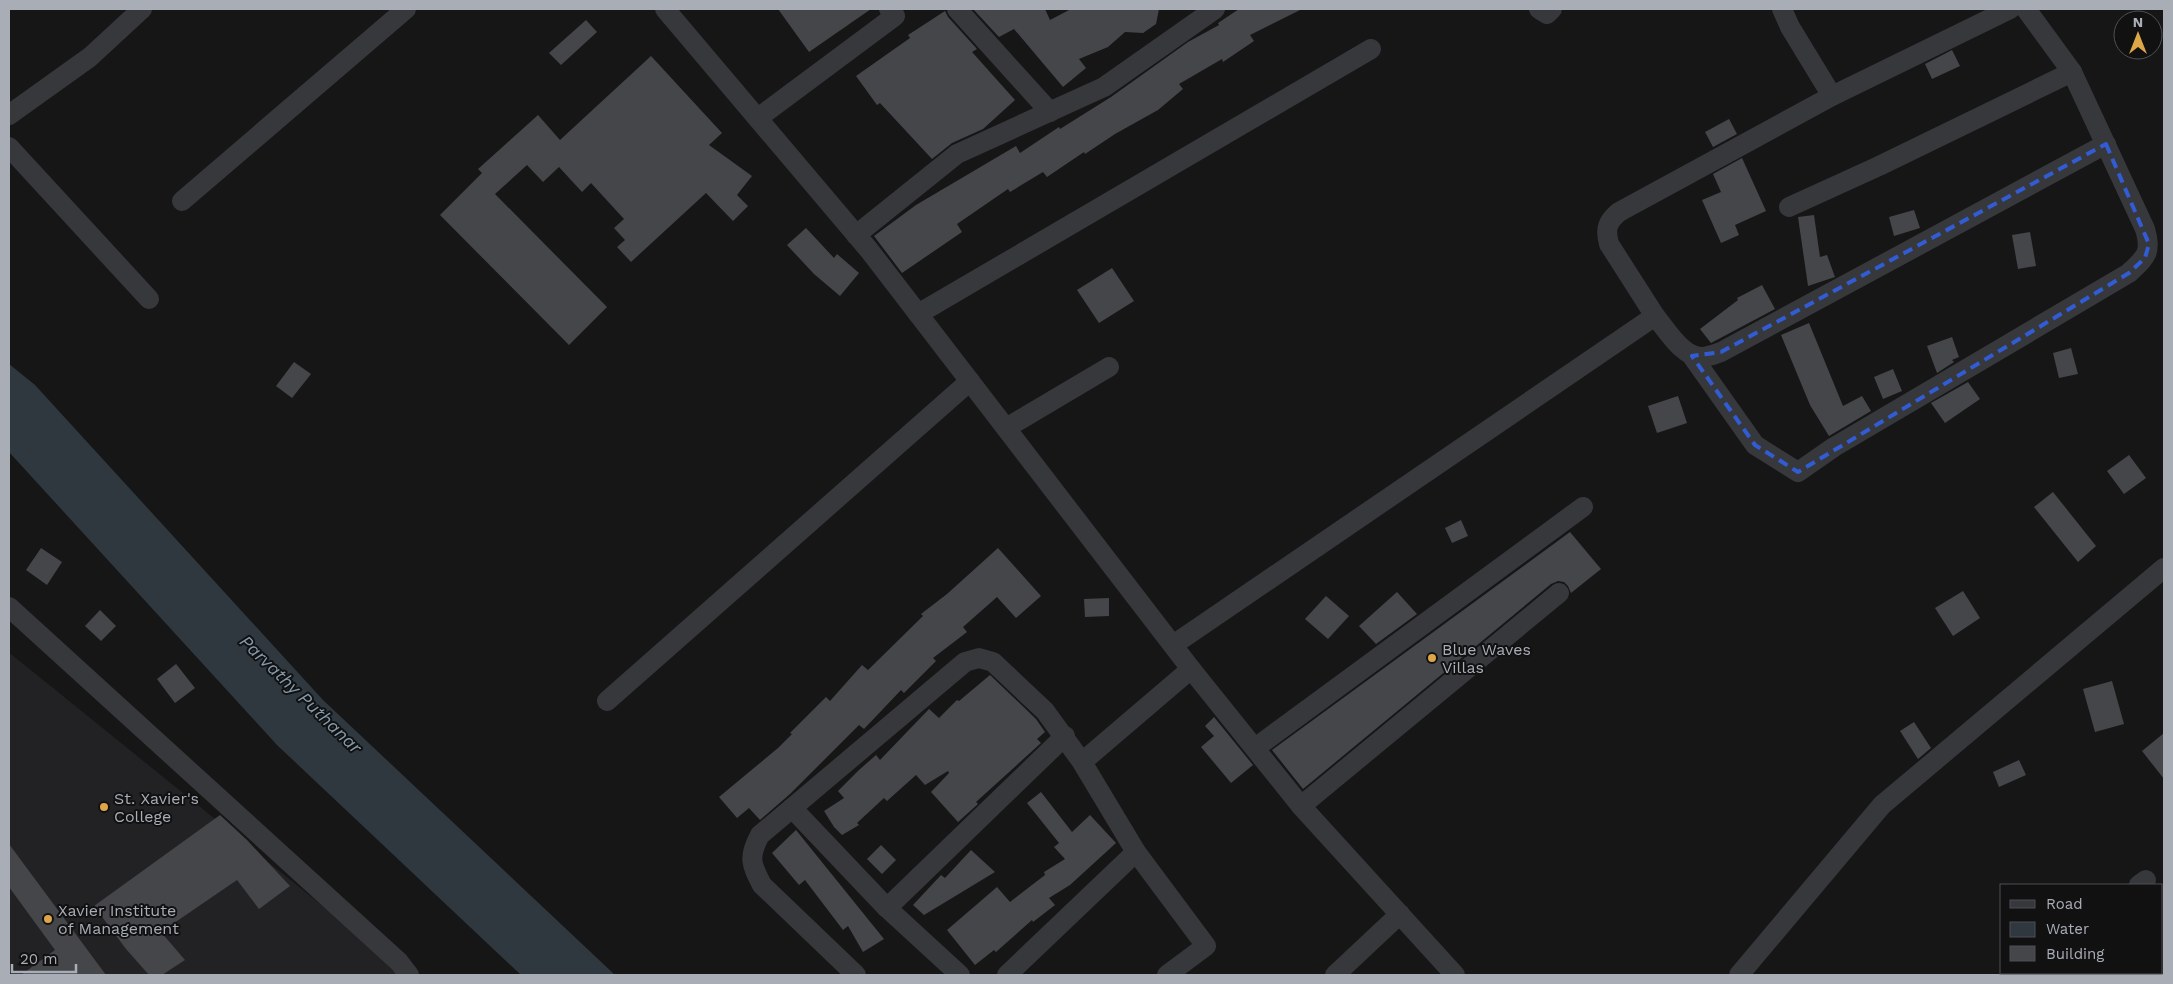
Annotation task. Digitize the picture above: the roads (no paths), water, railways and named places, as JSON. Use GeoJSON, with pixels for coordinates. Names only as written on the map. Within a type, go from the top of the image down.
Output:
{"type":"FeatureCollection","features":[{"type":"Feature","properties":{"kind":"street"},"geometry":{"type":"LineString","coordinates":[[9,115],[90,57],[142,9]]}},
{"type":"Feature","properties":{"kind":"street"},"geometry":{"type":"LineString","coordinates":[[182,201],[406,9]]}},
{"type":"Feature","properties":{"kind":"street"},"geometry":{"type":"LineString","coordinates":[[665,9],[856,235],[1191,669],[1301,806],[1455,975]]}},
{"type":"Feature","properties":{"kind":"street"},"geometry":{"type":"LineString","coordinates":[[957,9],[1050,112]]}},
{"type":"Feature","properties":{"kind":"street"},"geometry":{"type":"LineString","coordinates":[[856,235],[957,154],[1104,87],[1215,9]]}},
{"type":"Feature","properties":{"kind":"street"},"geometry":{"type":"LineString","coordinates":[[1539,9],[1547,14],[1552,9]]}},
{"type":"Feature","properties":{"kind":"street"},"geometry":{"type":"LineString","coordinates":[[1782,9],[1790,27],[1832,96]]}},
{"type":"Feature","properties":{"kind":"street"},"geometry":{"type":"LineString","coordinates":[[2010,9],[1832,96],[1619,212],[1609,221],[1606,232],[1609,244],[1656,316],[1680,346],[1692,356],[1755,445],[1798,472],[1834,447],[2129,273],[2145,258],[2149,244],[2145,229],[2072,72],[2026,9]]}},
{"type":"Feature","properties":{"kind":"street"},"geometry":{"type":"LineString","coordinates":[[758,118],[897,11]]}},
{"type":"Feature","properties":{"kind":"street"},"geometry":{"type":"LineString","coordinates":[[918,314],[1371,49]]}},
{"type":"Feature","properties":{"kind":"street"},"geometry":{"type":"LineString","coordinates":[[1789,207],[1879,166],[2072,72]]}},
{"type":"Feature","properties":{"kind":"street"},"geometry":{"type":"LineString","coordinates":[[1692,356],[1704,357],[1721,352],[2106,144]]}},
{"type":"Feature","properties":{"kind":"street"},"geometry":{"type":"LineString","coordinates":[[9,148],[149,299]]}},
{"type":"Feature","properties":{"kind":"street"},"geometry":{"type":"LineString","coordinates":[[1173,645],[1656,316]]}},
{"type":"Feature","properties":{"kind":"street"},"geometry":{"type":"LineString","coordinates":[[1006,428],[1109,368]]}},
{"type":"Feature","properties":{"kind":"street"},"geometry":{"type":"LineString","coordinates":[[606,701],[970,381]]}},
{"type":"Feature","properties":{"kind":"street"},"geometry":{"type":"LineString","coordinates":[[1255,748],[1583,507]]}},
{"type":"Feature","properties":{"kind":"street"},"geometry":{"type":"LineString","coordinates":[[1739,975],[1882,805],[2164,568]]}},
{"type":"Feature","properties":{"kind":"street"},"geometry":{"type":"LineString","coordinates":[[1301,806],[1560,592]]}},
{"type":"Feature","properties":{"kind":"street"},"geometry":{"type":"LineString","coordinates":[[9,607],[399,962],[409,975]]}},
{"type":"Feature","properties":{"kind":"street"},"geometry":{"type":"LineString","coordinates":[[856,975],[762,885],[753,869],[752,850],[760,836],[792,808],[965,662],[979,658],[993,662],[1045,711],[1065,736],[1136,852],[1206,946],[1167,975]]}},
{"type":"Feature","properties":{"kind":"street"},"geometry":{"type":"LineString","coordinates":[[1082,762],[1191,669]]}},
{"type":"Feature","properties":{"kind":"street"},"geometry":{"type":"LineString","coordinates":[[887,908],[1065,736]]}},
{"type":"Feature","properties":{"kind":"street"},"geometry":{"type":"LineString","coordinates":[[792,808],[887,908],[960,975]]}},
{"type":"Feature","properties":{"kind":"street"},"geometry":{"type":"LineString","coordinates":[[1007,975],[1136,852]]}},
{"type":"Feature","properties":{"kind":"street"},"geometry":{"type":"LineString","coordinates":[[1335,975],[1400,914]]}},
{"type":"Feature","properties":{"kind":"water","name":"Parvathy Puthanar"},"geometry":{"type":"Polygon","coordinates":[[[9,364],[35,385],[323,700],[615,975],[521,975],[277,745],[9,452],[9,364]]]}},
{"type":"Feature","properties":{"kind":"place","name":"Blue Waves Villas"},"geometry":{"type":"Point","coordinates":[1432,658]}},
{"type":"Feature","properties":{"kind":"place","name":"St. Xavier's College"},"geometry":{"type":"Point","coordinates":[104,807]}},
{"type":"Feature","properties":{"kind":"place","name":"Xavier Institute of Management"},"geometry":{"type":"Point","coordinates":[48,919]}}]}
